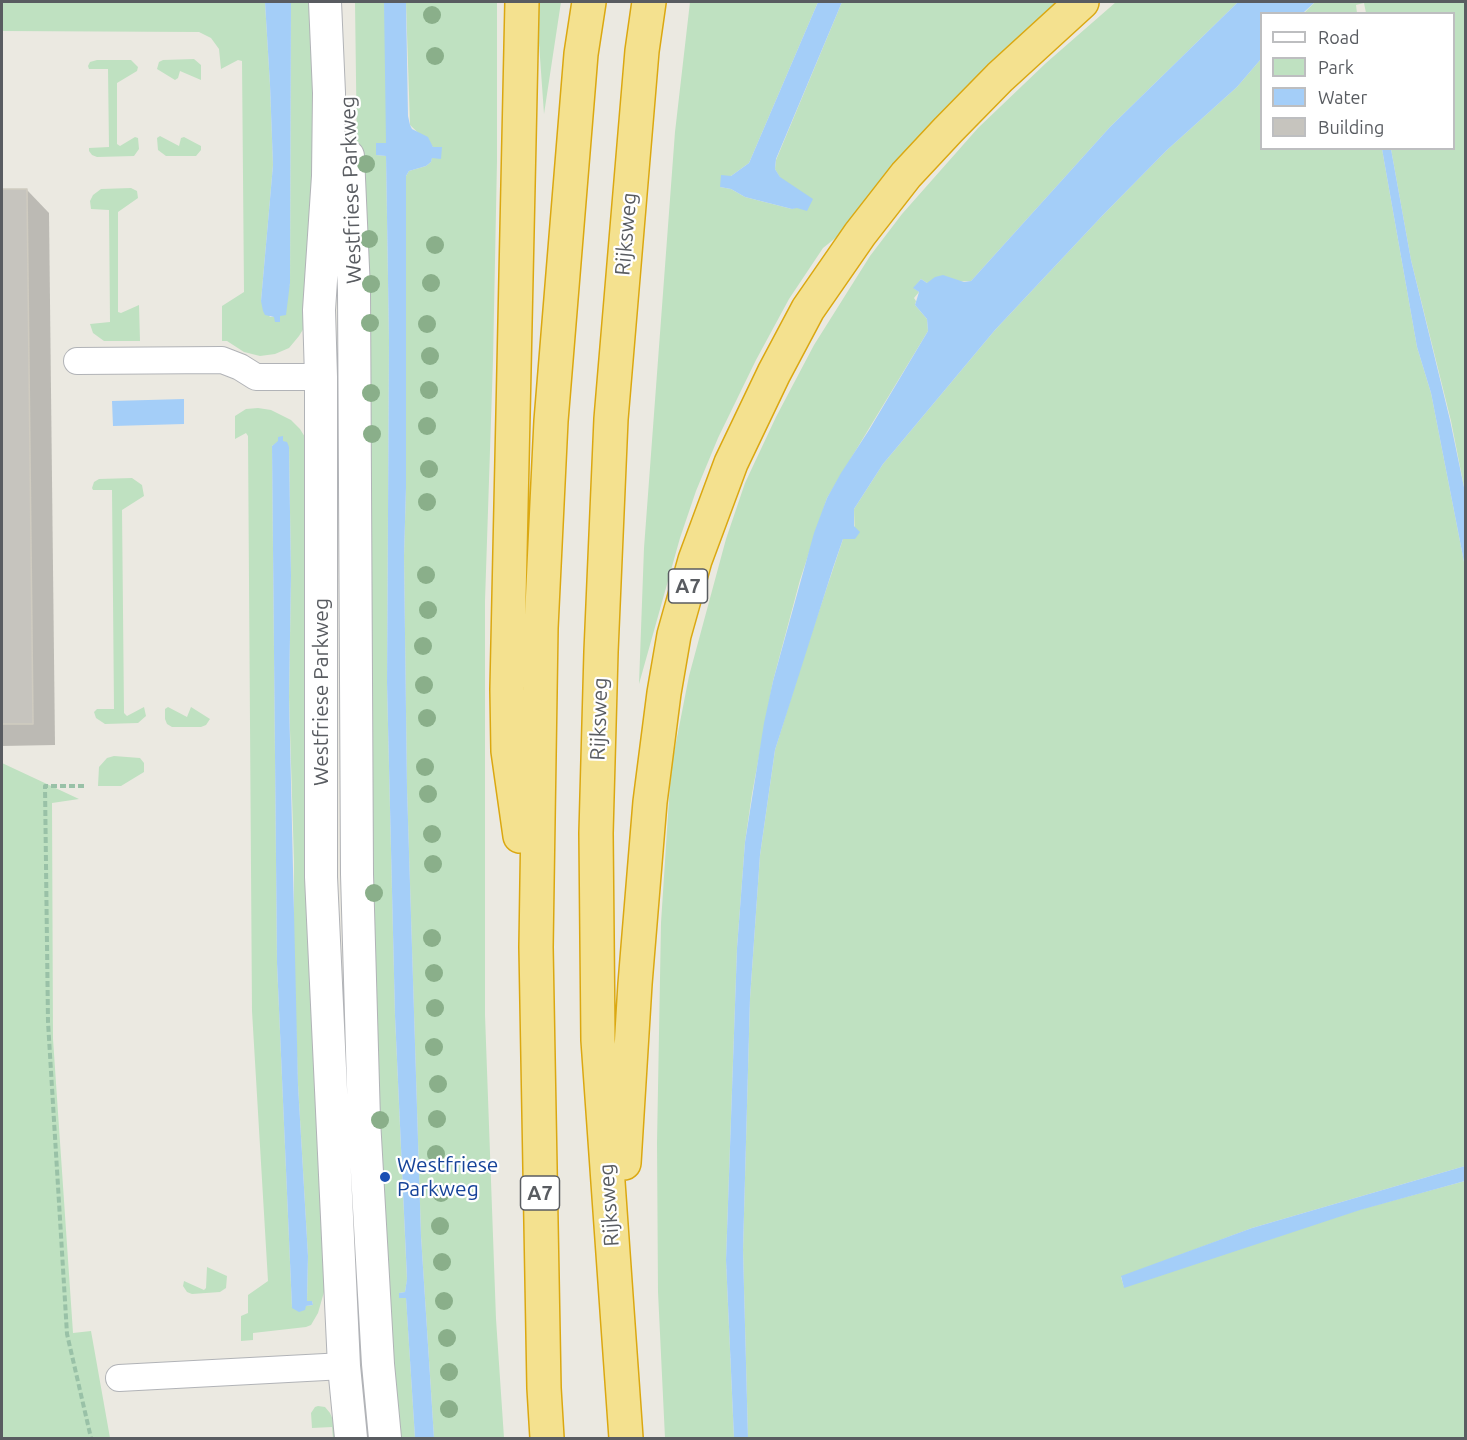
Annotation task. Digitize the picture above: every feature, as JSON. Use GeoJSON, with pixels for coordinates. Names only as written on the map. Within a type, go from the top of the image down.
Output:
{"type":"FeatureCollection","features":[{"type":"Feature","properties":{"kind":"highway","name":"A7"},"geometry":{"type":"LineString","coordinates":[[522,2],[507,689],[508,751],[536,947]]}},
{"type":"Feature","properties":{"kind":"highway","name":"A7"},"geometry":{"type":"LineString","coordinates":[[547,1438],[543,1364],[536,947],[541,628],[551,421],[581,54],[589,2]]}},
{"type":"Feature","properties":{"kind":"highway","name":"Rijksweg"},"geometry":{"type":"LineString","coordinates":[[626,1438],[598,1040],[596,833],[611,419],[642,51],[649,2]]}},
{"type":"Feature","properties":{"kind":"highway","name":"A7"},"geometry":{"type":"LineString","coordinates":[[615,1296],[635,984],[650,802],[663,693],[674,635],[695,560],[731,464],[774,373],[808,309],[860,234],[906,176],[1000,77],[1082,2]]}},
{"type":"Feature","properties":{"kind":"street","name":"Westfriese Parkweg"},"geometry":{"type":"LineString","coordinates":[[325,2],[329,82],[328,176],[319,310],[321,876],[344,1366],[351,1438]]}},
{"type":"Feature","properties":{"kind":"street","name":"Westfriese Parkweg"},"geometry":{"type":"LineString","coordinates":[[346,2],[348,194],[354,290],[357,874],[364,1120],[378,1364],[385,1438]]}},
{"type":"Feature","properties":{"kind":"street"},"geometry":{"type":"LineString","coordinates":[[77,361],[222,360],[256,377],[354,378]]}},
{"type":"Feature","properties":{"kind":"street"},"geometry":{"type":"LineString","coordinates":[[119,1378],[378,1364]]}},
{"type":"Feature","properties":{"kind":"path"},"geometry":{"type":"LineString","coordinates":[[84,786],[45,786],[48,1022],[66,1334],[91,1438]]}},
{"type":"Feature","properties":{"kind":"green space"},"geometry":{"type":"Polygon","coordinates":[[[2,2],[265,2],[273,165],[261,301],[270,317],[275,317],[280,322],[290,283],[291,2],[315,2],[319,64],[307,323],[289,348],[275,354],[260,356],[244,352],[227,341],[222,341],[222,306],[244,292],[242,61],[238,60],[221,69],[219,49],[211,38],[199,32],[2,31],[2,2]]]}},
{"type":"Feature","properties":{"kind":"green space"},"geometry":{"type":"Polygon","coordinates":[[[355,2],[384,2],[386,27],[386,143],[376,144],[376,155],[386,156],[389,341],[387,683],[395,1016],[407,1280],[405,1292],[399,1293],[399,1298],[406,1297],[415,1438],[394,1438],[368,989],[355,2]]]}},
{"type":"Feature","properties":{"kind":"green space"},"geometry":{"type":"Polygon","coordinates":[[[406,2],[497,2],[497,161],[485,601],[485,1015],[496,1319],[504,1438],[434,1438],[421,1236],[407,788],[404,556],[406,176],[409,171],[426,166],[431,162],[433,147],[410,125],[406,2]]]}},
{"type":"Feature","properties":{"kind":"green space"},"geometry":{"type":"Polygon","coordinates":[[[537,2],[561,2],[544,114],[537,15],[537,2]]]}},
{"type":"Feature","properties":{"kind":"green space"},"geometry":{"type":"Polygon","coordinates":[[[690,2],[818,2],[749,163],[720,187],[731,189],[745,197],[792,209],[797,207],[775,169],[776,160],[842,2],[1064,2],[843,232],[823,248],[789,299],[718,438],[696,491],[680,538],[639,684],[644,548],[675,132],[690,2]]]}},
{"type":"Feature","properties":{"kind":"green space"},"geometry":{"type":"Polygon","coordinates":[[[1116,2],[1238,2],[1110,127],[971,281],[927,283],[921,279],[914,288],[919,292],[914,298],[915,305],[927,319],[928,331],[827,498],[800,580],[773,681],[745,842],[737,948],[726,1260],[734,1438],[665,1438],[658,1292],[657,1143],[661,923],[671,768],[689,676],[726,539],[745,483],[776,417],[814,345],[870,256],[902,214],[978,128],[1046,63],[1116,2]]]}},
{"type":"Feature","properties":{"kind":"green space"},"geometry":{"type":"Polygon","coordinates":[[[1315,2],[1465,2],[1465,492],[1451,421],[1411,260],[1391,150],[1455,150],[1455,12],[1366,12],[1364,3],[1356,5],[1357,12],[1305,12],[1315,2]]]}},
{"type":"Feature","properties":{"kind":"green space"},"geometry":{"type":"Polygon","coordinates":[[[194,59],[201,65],[201,80],[180,71],[175,80],[157,69],[159,62],[163,60],[194,59]]]}},
{"type":"Feature","properties":{"kind":"green space"},"geometry":{"type":"Polygon","coordinates":[[[131,60],[138,67],[137,71],[117,83],[117,144],[120,146],[135,137],[138,138],[139,149],[134,156],[97,157],[89,151],[89,148],[109,147],[108,69],[89,69],[88,66],[90,62],[131,60]]]}},
{"type":"Feature","properties":{"kind":"green space"},"geometry":{"type":"Polygon","coordinates":[[[1260,60],[1260,150],[1382,150],[1417,347],[1431,393],[1465,567],[1465,1166],[1252,1228],[1121,1277],[1124,1287],[1358,1210],[1465,1181],[1465,1438],[748,1438],[743,1250],[750,998],[760,855],[775,750],[843,539],[855,539],[854,509],[883,464],[995,330],[1167,150],[1237,87],[1260,60]]]}},
{"type":"Feature","properties":{"kind":"green space"},"geometry":{"type":"Polygon","coordinates":[[[160,136],[179,146],[181,138],[184,137],[201,146],[201,150],[196,156],[166,156],[158,150],[157,138],[160,136]]]}},
{"type":"Feature","properties":{"kind":"green space"},"geometry":{"type":"Polygon","coordinates":[[[131,188],[137,191],[138,198],[118,212],[118,312],[121,313],[139,305],[140,341],[104,341],[93,333],[90,324],[110,322],[109,210],[91,209],[90,201],[93,195],[101,189],[131,188]]]}},
{"type":"Feature","properties":{"kind":"green space"},"geometry":{"type":"Polygon","coordinates":[[[246,409],[271,410],[291,420],[308,442],[331,1291],[324,1292],[318,1313],[311,1325],[253,1333],[253,1340],[241,1341],[241,1316],[248,1313],[248,1295],[268,1281],[252,1011],[248,436],[246,433],[235,439],[235,416],[246,409]],[[278,442],[272,446],[277,963],[292,1308],[313,1305],[312,1301],[307,1302],[308,1256],[294,967],[294,862],[289,697],[291,576],[289,447],[278,442]]]}},
{"type":"Feature","properties":{"kind":"green space"},"geometry":{"type":"Polygon","coordinates":[[[132,478],[142,485],[144,496],[122,510],[124,713],[127,716],[144,707],[146,716],[138,723],[105,724],[96,718],[94,712],[97,709],[114,709],[112,490],[93,490],[92,488],[94,482],[99,479],[132,478]]]}},
{"type":"Feature","properties":{"kind":"green space"},"geometry":{"type":"Polygon","coordinates":[[[168,707],[187,717],[191,707],[210,719],[206,725],[201,727],[172,727],[165,719],[165,709],[168,707]]]}},
{"type":"Feature","properties":{"kind":"green space"},"geometry":{"type":"Polygon","coordinates":[[[114,756],[140,758],[144,763],[144,772],[121,786],[98,786],[99,767],[107,758],[114,756]]]}},
{"type":"Feature","properties":{"kind":"green space"},"geometry":{"type":"Polygon","coordinates":[[[2,763],[79,799],[52,803],[53,1039],[73,1333],[91,1331],[110,1438],[2,1438],[2,763]]]}},
{"type":"Feature","properties":{"kind":"green space"},"geometry":{"type":"Polygon","coordinates":[[[207,1267],[227,1276],[226,1288],[220,1292],[192,1294],[187,1292],[183,1286],[184,1281],[204,1290],[206,1288],[207,1267]]]}},
{"type":"Feature","properties":{"kind":"green space"},"geometry":{"type":"Polygon","coordinates":[[[318,1406],[325,1407],[330,1413],[341,1438],[333,1438],[332,1427],[312,1428],[311,1413],[318,1406]]]}},
{"type":"Feature","properties":{"kind":"water"},"geometry":{"type":"Polygon","coordinates":[[[265,2],[291,2],[290,283],[286,315],[280,316],[280,322],[275,322],[274,317],[265,315],[261,301],[273,165],[265,2]]]}},
{"type":"Feature","properties":{"kind":"water"},"geometry":{"type":"Polygon","coordinates":[[[384,2],[406,2],[410,125],[412,129],[428,137],[433,147],[442,147],[441,159],[432,158],[426,166],[409,171],[406,176],[404,556],[407,788],[421,1236],[434,1438],[415,1438],[406,1298],[399,1298],[399,1293],[405,1292],[407,1279],[395,1016],[387,683],[389,341],[386,156],[376,155],[376,143],[386,143],[384,2]]]}},
{"type":"Feature","properties":{"kind":"water"},"geometry":{"type":"Polygon","coordinates":[[[818,2],[842,2],[776,159],[775,169],[780,177],[813,199],[807,211],[745,197],[731,189],[720,187],[721,175],[731,176],[749,163],[818,2]]]}},
{"type":"Feature","properties":{"kind":"water"},"geometry":{"type":"Polygon","coordinates":[[[1238,2],[1315,2],[1304,12],[1260,12],[1260,60],[1237,87],[1167,150],[1103,215],[995,330],[883,464],[854,509],[854,526],[860,532],[855,539],[843,539],[775,750],[760,855],[750,998],[743,1250],[748,1438],[734,1438],[726,1260],[737,948],[745,842],[773,681],[814,533],[827,498],[841,473],[928,331],[927,319],[915,305],[919,292],[913,288],[921,279],[927,283],[943,275],[964,282],[971,281],[1110,127],[1238,2]]]}},
{"type":"Feature","properties":{"kind":"water"},"geometry":{"type":"Polygon","coordinates":[[[1382,150],[1391,150],[1411,260],[1465,492],[1465,567],[1431,393],[1417,347],[1382,150]]]}},
{"type":"Feature","properties":{"kind":"water"},"geometry":{"type":"Polygon","coordinates":[[[184,399],[184,424],[113,426],[112,401],[184,399]]]}},
{"type":"Feature","properties":{"kind":"water"},"geometry":{"type":"Polygon","coordinates":[[[283,436],[283,441],[287,442],[289,447],[291,576],[289,697],[298,1085],[308,1256],[307,1301],[312,1301],[313,1305],[306,1306],[305,1310],[299,1312],[292,1308],[277,963],[272,446],[278,441],[278,437],[283,436]]]}},
{"type":"Feature","properties":{"kind":"water"},"geometry":{"type":"Polygon","coordinates":[[[1465,1166],[1465,1181],[1360,1210],[1124,1288],[1121,1276],[1252,1228],[1465,1166]]]}},
{"type":"Feature","properties":{"kind":"building"},"geometry":{"type":"Polygon","coordinates":[[[2,189],[27,189],[33,724],[2,724],[2,189]]]}},
{"type":"Feature","properties":{"kind":"place","name":"Westfriese Parkweg"},"geometry":{"type":"Point","coordinates":[385,1177]}}]}
